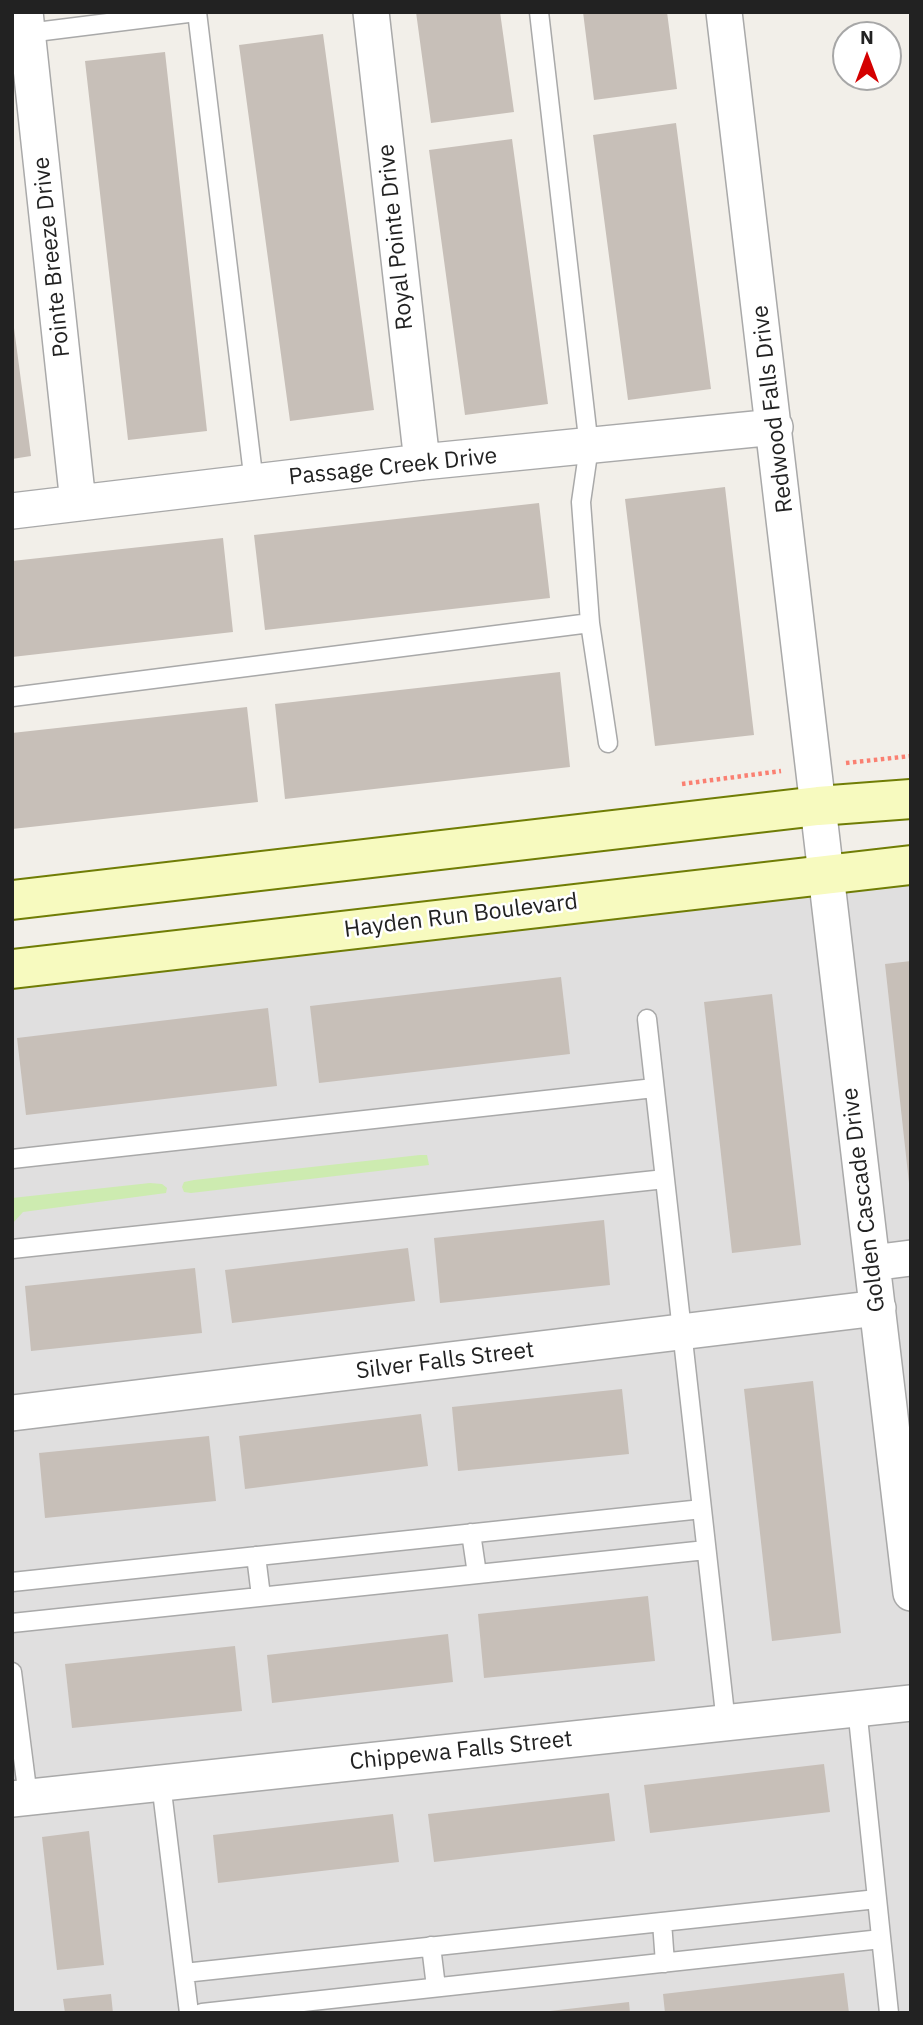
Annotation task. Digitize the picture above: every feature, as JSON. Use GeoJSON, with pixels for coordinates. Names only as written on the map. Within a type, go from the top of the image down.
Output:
{"type":"FeatureCollection","features":[{"type":"Feature","properties":{"kind":"main road"},"geometry":{"type":"LineString","coordinates":[[12,900],[818,806],[911,799]]}},
{"type":"Feature","properties":{"kind":"main road","name":"Hayden Run Boulevard"},"geometry":{"type":"LineString","coordinates":[[12,969],[911,864]]}},
{"type":"Feature","properties":{"kind":"street","name":"Royal Pointe Drive"},"geometry":{"type":"LineString","coordinates":[[371,12],[422,462]]}},
{"type":"Feature","properties":{"kind":"street","name":"Redwood Falls Drive"},"geometry":{"type":"LineString","coordinates":[[724,12],[818,806]]}},
{"type":"Feature","properties":{"kind":"street","name":"Pointe Breeze Drive"},"geometry":{"type":"LineString","coordinates":[[27,23],[78,503]]}},
{"type":"Feature","properties":{"kind":"street","name":"Passage Creek Drive"},"geometry":{"type":"LineString","coordinates":[[12,511],[422,462],[775,427]]}},
{"type":"Feature","properties":{"kind":"street","name":"Golden Cascade Drive"},"geometry":{"type":"LineString","coordinates":[[818,806],[911,1593]]}},
{"type":"Feature","properties":{"kind":"street"},"geometry":{"type":"LineString","coordinates":[[872,1263],[911,1258]]}},
{"type":"Feature","properties":{"kind":"street","name":"Silver Falls Street"},"geometry":{"type":"LineString","coordinates":[[12,1413],[878,1308]]}},
{"type":"Feature","properties":{"kind":"street","name":"Chippewa Falls Street"},"geometry":{"type":"LineString","coordinates":[[20,1798],[911,1703]]}},
{"type":"Feature","properties":{"kind":"lane"},"geometry":{"type":"LineString","coordinates":[[27,23],[197,12],[254,484]]}},
{"type":"Feature","properties":{"kind":"lane"},"geometry":{"type":"LineString","coordinates":[[538,12],[589,447],[581,502],[590,622],[608,743]]}},
{"type":"Feature","properties":{"kind":"lane"},"geometry":{"type":"LineString","coordinates":[[12,697],[590,622]]}},
{"type":"Feature","properties":{"kind":"lane"},"geometry":{"type":"LineString","coordinates":[[647,1019],[726,1723]]}},
{"type":"Feature","properties":{"kind":"lane"},"geometry":{"type":"LineString","coordinates":[[12,1159],[654,1088]]}},
{"type":"Feature","properties":{"kind":"lane"},"geometry":{"type":"LineString","coordinates":[[12,1249],[665,1179]]}},
{"type":"Feature","properties":{"kind":"lane"},"geometry":{"type":"LineString","coordinates":[[12,1582],[702,1509]]}},
{"type":"Feature","properties":{"kind":"lane"},"geometry":{"type":"LineString","coordinates":[[471,1534],[477,1574]]}},
{"type":"Feature","properties":{"kind":"lane"},"geometry":{"type":"LineString","coordinates":[[12,1623],[706,1550]]}},
{"type":"Feature","properties":{"kind":"lane"},"geometry":{"type":"LineString","coordinates":[[256,1556],[261,1597]]}},
{"type":"Feature","properties":{"kind":"lane"},"geometry":{"type":"LineString","coordinates":[[12,1672],[20,1798]]}},
{"type":"Feature","properties":{"kind":"lane"},"geometry":{"type":"LineString","coordinates":[[857,1709],[889,2013]]}},
{"type":"Feature","properties":{"kind":"lane"},"geometry":{"type":"LineString","coordinates":[[161,1783],[189,2013]]}},
{"type":"Feature","properties":{"kind":"lane"},"geometry":{"type":"LineString","coordinates":[[184,1973],[877,1899]]}},
{"type":"Feature","properties":{"kind":"lane"},"geometry":{"type":"LineString","coordinates":[[662,1922],[665,1963]]}},
{"type":"Feature","properties":{"kind":"lane"},"geometry":{"type":"LineString","coordinates":[[202,2013],[881,1939]]}},
{"type":"Feature","properties":{"kind":"lane"},"geometry":{"type":"LineString","coordinates":[[431,1947],[436,1987]]}},
{"type":"Feature","properties":{"kind":"shaded area"},"geometry":{"type":"Polygon","coordinates":[[[911,865],[911,2013],[12,2013],[12,969],[911,865]]]}},
{"type":"Feature","properties":{"kind":"green space"},"geometry":{"type":"Polygon","coordinates":[[[427,1155],[429,1165],[191,1193],[184,1192],[182,1187],[184,1182],[194,1180],[427,1155]]]}},
{"type":"Feature","properties":{"kind":"green space"},"geometry":{"type":"Polygon","coordinates":[[[150,1183],[162,1184],[167,1188],[166,1193],[23,1212],[12,1224],[12,1198],[150,1183]]]}},
{"type":"Feature","properties":{"kind":"building"},"geometry":{"type":"Polygon","coordinates":[[[416,12],[500,12],[514,112],[431,123],[416,12]]]}},
{"type":"Feature","properties":{"kind":"building"},"geometry":{"type":"Polygon","coordinates":[[[583,12],[667,12],[677,89],[594,100],[583,12]]]}},
{"type":"Feature","properties":{"kind":"building"},"geometry":{"type":"Polygon","coordinates":[[[323,34],[374,410],[290,421],[239,45],[323,34]]]}},
{"type":"Feature","properties":{"kind":"building"},"geometry":{"type":"Polygon","coordinates":[[[165,52],[207,431],[128,440],[85,61],[165,52]]]}},
{"type":"Feature","properties":{"kind":"building"},"geometry":{"type":"Polygon","coordinates":[[[676,123],[711,389],[628,400],[593,135],[676,123]]]}},
{"type":"Feature","properties":{"kind":"building"},"geometry":{"type":"Polygon","coordinates":[[[512,139],[548,404],[465,415],[429,150],[512,139]]]}},
{"type":"Feature","properties":{"kind":"building"},"geometry":{"type":"Polygon","coordinates":[[[12,313],[31,456],[12,459],[12,313]]]}},
{"type":"Feature","properties":{"kind":"building"},"geometry":{"type":"Polygon","coordinates":[[[725,487],[754,735],[655,746],[625,499],[725,487]]]}},
{"type":"Feature","properties":{"kind":"building"},"geometry":{"type":"Polygon","coordinates":[[[539,503],[550,598],[265,630],[254,535],[539,503]]]}},
{"type":"Feature","properties":{"kind":"building"},"geometry":{"type":"Polygon","coordinates":[[[223,538],[233,632],[12,657],[12,561],[223,538]]]}},
{"type":"Feature","properties":{"kind":"building"},"geometry":{"type":"Polygon","coordinates":[[[560,672],[570,767],[285,799],[275,704],[560,672]]]}},
{"type":"Feature","properties":{"kind":"building"},"geometry":{"type":"Polygon","coordinates":[[[247,707],[258,802],[12,829],[12,733],[247,707]]]}},
{"type":"Feature","properties":{"kind":"building"},"geometry":{"type":"Polygon","coordinates":[[[911,961],[911,1183],[909,1183],[885,964],[911,961]]]}},
{"type":"Feature","properties":{"kind":"building"},"geometry":{"type":"Polygon","coordinates":[[[561,977],[570,1054],[319,1083],[310,1006],[561,977]]]}},
{"type":"Feature","properties":{"kind":"building"},"geometry":{"type":"Polygon","coordinates":[[[772,994],[801,1245],[732,1253],[704,1002],[772,994]]]}},
{"type":"Feature","properties":{"kind":"building"},"geometry":{"type":"Polygon","coordinates":[[[268,1008],[277,1086],[26,1115],[17,1038],[268,1008]]]}},
{"type":"Feature","properties":{"kind":"building"},"geometry":{"type":"Polygon","coordinates":[[[604,1220],[610,1285],[440,1303],[434,1238],[604,1220]]]}},
{"type":"Feature","properties":{"kind":"building"},"geometry":{"type":"Polygon","coordinates":[[[408,1248],[415,1301],[232,1323],[225,1270],[408,1248]]]}},
{"type":"Feature","properties":{"kind":"building"},"geometry":{"type":"Polygon","coordinates":[[[195,1268],[202,1333],[31,1351],[25,1286],[195,1268]]]}},
{"type":"Feature","properties":{"kind":"building"},"geometry":{"type":"Polygon","coordinates":[[[813,1381],[841,1633],[772,1641],[744,1389],[813,1381]]]}},
{"type":"Feature","properties":{"kind":"building"},"geometry":{"type":"Polygon","coordinates":[[[622,1389],[629,1454],[458,1471],[452,1407],[622,1389]]]}},
{"type":"Feature","properties":{"kind":"building"},"geometry":{"type":"Polygon","coordinates":[[[421,1414],[428,1466],[245,1489],[239,1436],[421,1414]]]}},
{"type":"Feature","properties":{"kind":"building"},"geometry":{"type":"Polygon","coordinates":[[[209,1436],[216,1501],[45,1518],[39,1453],[209,1436]]]}},
{"type":"Feature","properties":{"kind":"building"},"geometry":{"type":"Polygon","coordinates":[[[648,1596],[655,1661],[484,1678],[478,1614],[648,1596]]]}},
{"type":"Feature","properties":{"kind":"building"},"geometry":{"type":"Polygon","coordinates":[[[448,1634],[453,1682],[272,1703],[267,1655],[448,1634]]]}},
{"type":"Feature","properties":{"kind":"building"},"geometry":{"type":"Polygon","coordinates":[[[235,1646],[242,1711],[72,1728],[65,1664],[235,1646]]]}},
{"type":"Feature","properties":{"kind":"building"},"geometry":{"type":"Polygon","coordinates":[[[824,1764],[830,1812],[650,1833],[644,1785],[824,1764]]]}},
{"type":"Feature","properties":{"kind":"building"},"geometry":{"type":"Polygon","coordinates":[[[609,1793],[615,1841],[434,1862],[428,1814],[609,1793]]]}},
{"type":"Feature","properties":{"kind":"building"},"geometry":{"type":"Polygon","coordinates":[[[393,1814],[399,1862],[218,1883],[213,1835],[393,1814]]]}},
{"type":"Feature","properties":{"kind":"building"},"geometry":{"type":"Polygon","coordinates":[[[89,1831],[104,1965],[57,1970],[42,1837],[89,1831]]]}},
{"type":"Feature","properties":{"kind":"building"},"geometry":{"type":"Polygon","coordinates":[[[844,1973],[849,2013],[665,2013],[663,1994],[844,1973]]]}},
{"type":"Feature","properties":{"kind":"building"},"geometry":{"type":"Polygon","coordinates":[[[111,1994],[113,2013],[65,2013],[63,1999],[111,1994]]]}},
{"type":"Feature","properties":{"kind":"building"},"geometry":{"type":"Polygon","coordinates":[[[629,2002],[630,2013],[550,2013],[550,2011],[629,2002]]]}}]}
